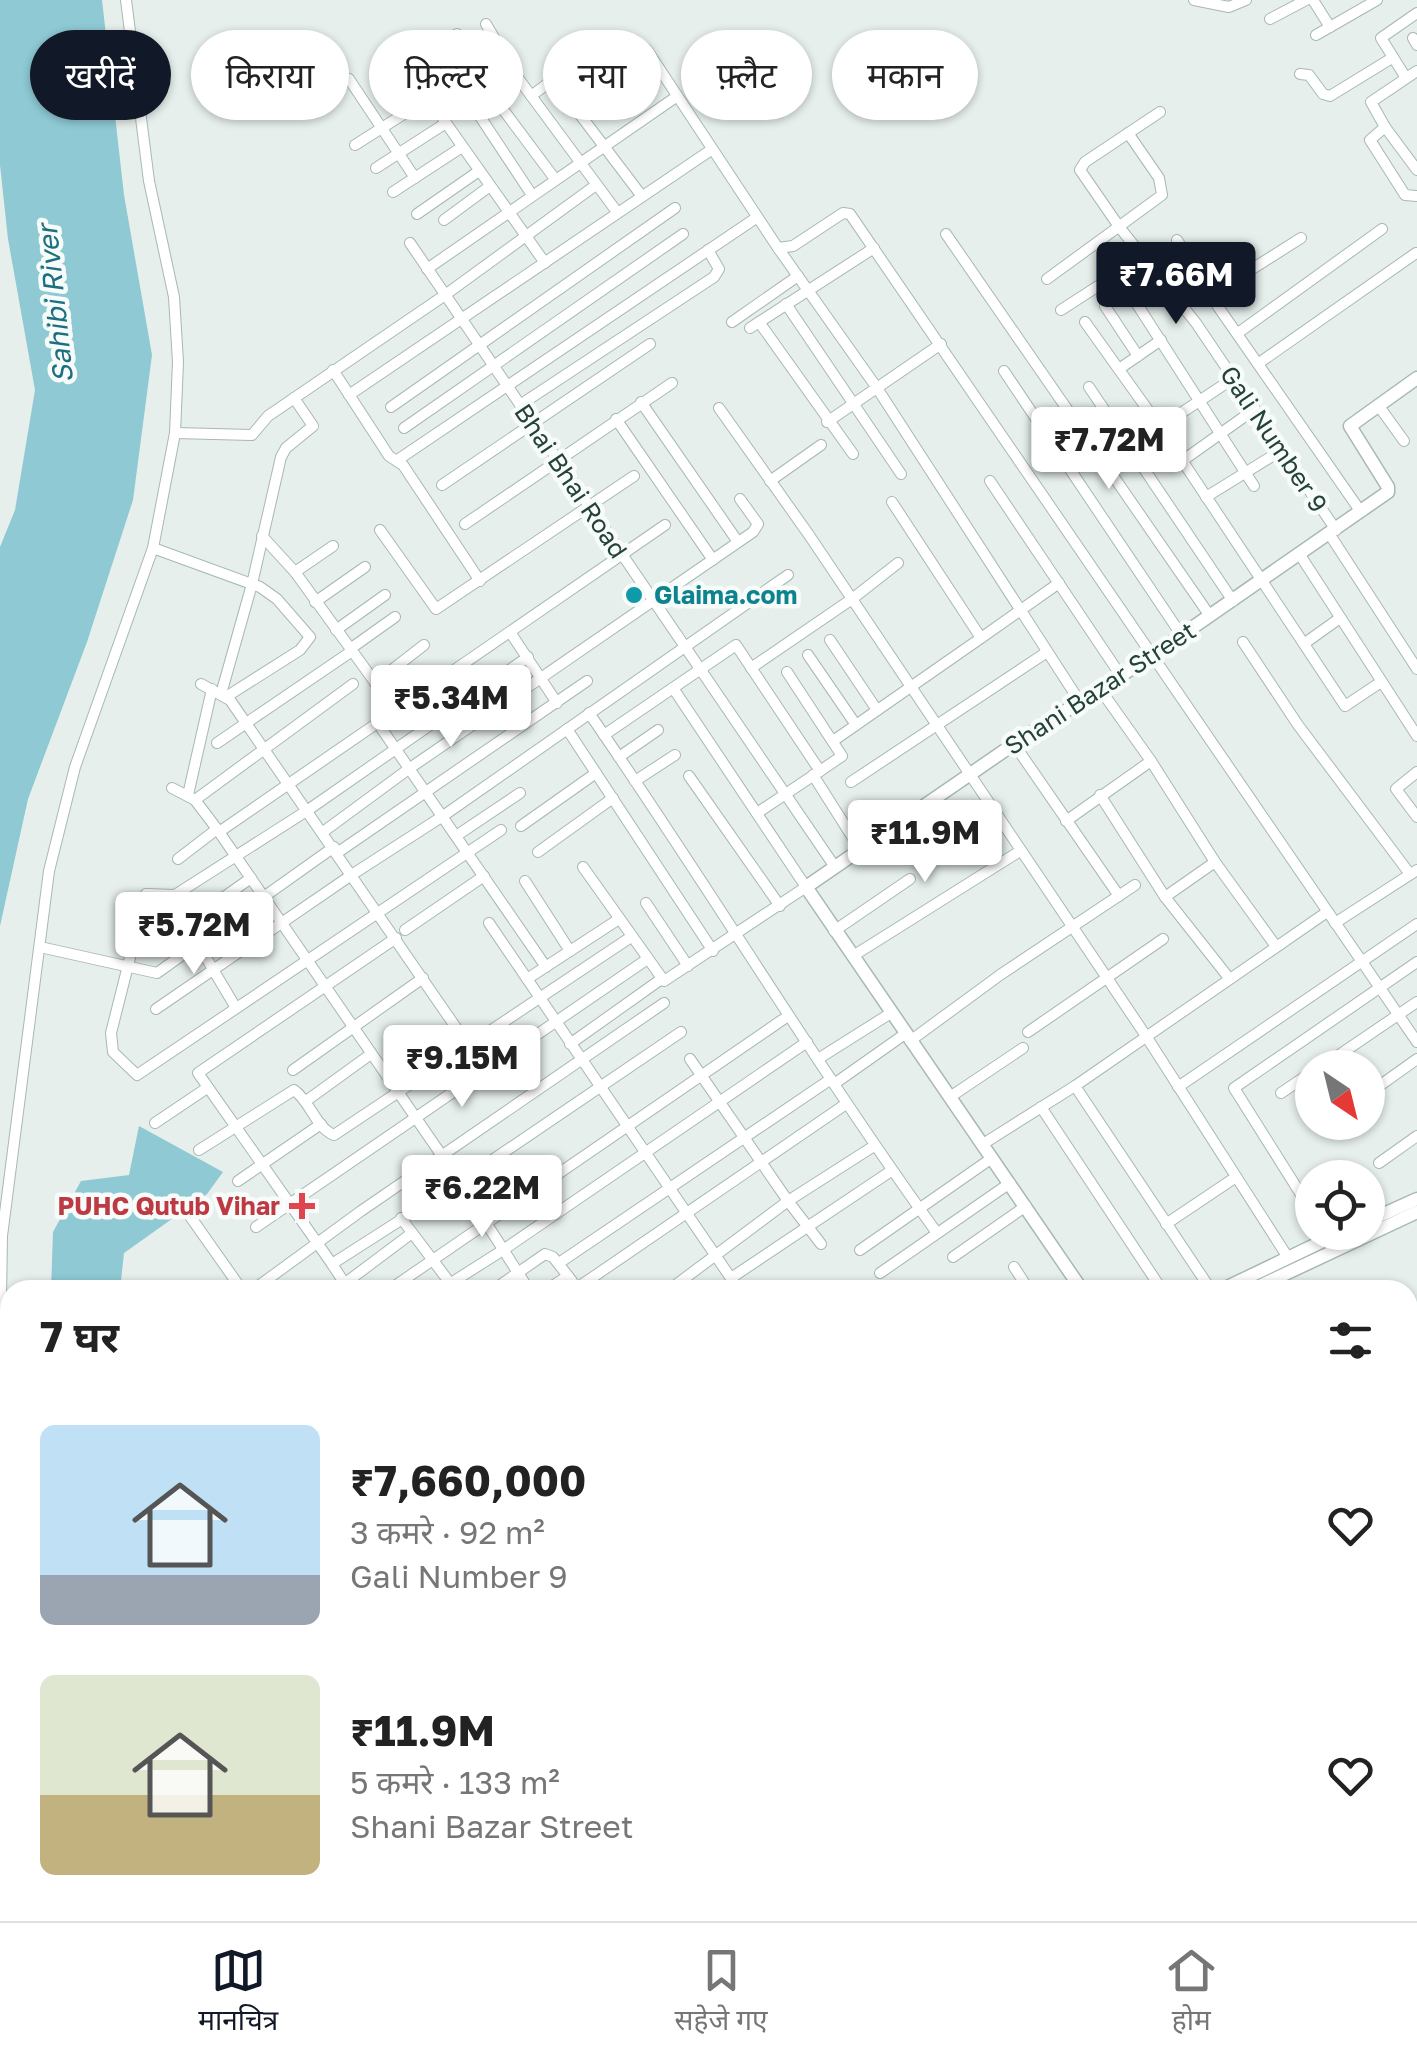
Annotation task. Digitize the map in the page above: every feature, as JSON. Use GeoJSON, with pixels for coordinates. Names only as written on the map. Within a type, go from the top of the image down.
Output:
{"type":"FeatureCollection","features":[{"type":"Feature","properties":{"kind":"street"},"geometry":{"type":"LineString","coordinates":[[1,1280],[2,1236],[49,871],[65,800],[153,548],[175,433],[178,362],[174,297],[149,181],[126,0]]}},
{"type":"Feature","properties":{"kind":"street"},"geometry":{"type":"LineString","coordinates":[[1194,0],[1229,7],[1246,0]]}},
{"type":"Feature","properties":{"kind":"street"},"geometry":{"type":"LineString","coordinates":[[1270,19],[1310,0],[1330,27]]}},
{"type":"Feature","properties":{"kind":"street"},"geometry":{"type":"LineString","coordinates":[[1316,35],[1377,0]]}},
{"type":"Feature","properties":{"kind":"street"},"geometry":{"type":"LineString","coordinates":[[1406,78],[1382,38],[1417,13]]}},
{"type":"Feature","properties":{"kind":"street"},"geometry":{"type":"LineString","coordinates":[[486,24],[531,96],[617,212]]}},
{"type":"Feature","properties":{"kind":"street"},"geometry":{"type":"LineString","coordinates":[[1300,74],[1308,75],[1326,96],[1392,58]]}},
{"type":"Feature","properties":{"kind":"street"},"geometry":{"type":"LineString","coordinates":[[1417,70],[1371,102],[1417,170]]}},
{"type":"Feature","properties":{"kind":"street"},"geometry":{"type":"LineString","coordinates":[[661,72],[756,218],[877,388],[1080,702]]}},
{"type":"Feature","properties":{"kind":"street"},"geometry":{"type":"LineString","coordinates":[[1369,72],[1382,93]]}},
{"type":"Feature","properties":{"kind":"street"},"geometry":{"type":"LineString","coordinates":[[349,79],[414,178]]}},
{"type":"Feature","properties":{"kind":"street"},"geometry":{"type":"LineString","coordinates":[[531,96],[543,87]]}},
{"type":"Feature","properties":{"kind":"street"},"geometry":{"type":"LineString","coordinates":[[428,269],[676,96]]}},
{"type":"Feature","properties":{"kind":"street"},"geometry":{"type":"LineString","coordinates":[[1047,280],[1158,200],[1164,191],[1159,178],[1128,134],[1160,112]]}},
{"type":"Feature","properties":{"kind":"street"},"geometry":{"type":"LineString","coordinates":[[355,145],[395,120]]}},
{"type":"Feature","properties":{"kind":"street"},"geometry":{"type":"LineString","coordinates":[[444,120],[545,263]]}},
{"type":"Feature","properties":{"kind":"street"},"geometry":{"type":"LineString","coordinates":[[482,120],[532,195]]}},
{"type":"Feature","properties":{"kind":"street"},"geometry":{"type":"LineString","coordinates":[[511,120],[554,180]]}},
{"type":"Feature","properties":{"kind":"street"},"geometry":{"type":"LineString","coordinates":[[583,120],[641,195]]}},
{"type":"Feature","properties":{"kind":"street"},"geometry":{"type":"LineString","coordinates":[[376,168],[446,123]]}},
{"type":"Feature","properties":{"kind":"street"},"geometry":{"type":"LineString","coordinates":[[1385,127],[1372,136],[1371,143],[1405,195],[1417,196]]}},
{"type":"Feature","properties":{"kind":"street","name":"Gali Number 9"},"geometry":{"type":"LineString","coordinates":[[1128,134],[1085,162],[1080,170],[1234,378],[1417,669]]}},
{"type":"Feature","properties":{"kind":"street"},"geometry":{"type":"LineString","coordinates":[[393,192],[462,147]]}},
{"type":"Feature","properties":{"kind":"street"},"geometry":{"type":"LineString","coordinates":[[349,395],[711,150]]}},
{"type":"Feature","properties":{"kind":"street"},"geometry":{"type":"LineString","coordinates":[[416,214],[479,171]]}},
{"type":"Feature","properties":{"kind":"street"},"geometry":{"type":"LineString","coordinates":[[175,433],[246,437],[254,433],[262,420],[596,185]]}},
{"type":"Feature","properties":{"kind":"street"},"geometry":{"type":"LineString","coordinates":[[444,220],[490,186]]}},
{"type":"Feature","properties":{"kind":"street"},"geometry":{"type":"LineString","coordinates":[[391,407],[674,208]]}},
{"type":"Feature","properties":{"kind":"street"},"geometry":{"type":"LineString","coordinates":[[778,248],[793,246],[847,212],[942,344],[1417,1042]]}},
{"type":"Feature","properties":{"kind":"street"},"geometry":{"type":"LineString","coordinates":[[399,459],[756,218]]}},
{"type":"Feature","properties":{"kind":"street"},"geometry":{"type":"LineString","coordinates":[[1238,333],[1382,229]]}},
{"type":"Feature","properties":{"kind":"street"},"geometry":{"type":"LineString","coordinates":[[404,428],[683,234]]}},
{"type":"Feature","properties":{"kind":"street"},"geometry":{"type":"LineString","coordinates":[[946,234],[1210,616]]}},
{"type":"Feature","properties":{"kind":"street"},"geometry":{"type":"LineString","coordinates":[[1211,295],[1300,238]]}},
{"type":"Feature","properties":{"kind":"street"},"geometry":{"type":"LineString","coordinates":[[1177,240],[1361,512]]}},
{"type":"Feature","properties":{"kind":"street","name":"Bhai Bhai Road"},"geometry":{"type":"LineString","coordinates":[[410,243],[835,867]]}},
{"type":"Feature","properties":{"kind":"street"},"geometry":{"type":"LineString","coordinates":[[852,454],[754,325],[874,248]]}},
{"type":"Feature","properties":{"kind":"street"},"geometry":{"type":"LineString","coordinates":[[520,405],[714,277],[720,269],[708,250]]}},
{"type":"Feature","properties":{"kind":"street"},"geometry":{"type":"LineString","coordinates":[[1258,363],[1416,253]]}},
{"type":"Feature","properties":{"kind":"street"},"geometry":{"type":"LineString","coordinates":[[1061,310],[1144,257]]}},
{"type":"Feature","properties":{"kind":"street"},"geometry":{"type":"LineString","coordinates":[[1117,274],[1254,486]]}},
{"type":"Feature","properties":{"kind":"street"},"geometry":{"type":"LineString","coordinates":[[732,322],[798,276]]}},
{"type":"Feature","properties":{"kind":"street"},"geometry":{"type":"LineString","coordinates":[[786,304],[902,474]]}},
{"type":"Feature","properties":{"kind":"street"},"geometry":{"type":"LineString","coordinates":[[1106,306],[1138,356]]}},
{"type":"Feature","properties":{"kind":"street"},"geometry":{"type":"LineString","coordinates":[[1085,322],[1160,427],[1345,706],[1381,682]]}},
{"type":"Feature","properties":{"kind":"street"},"geometry":{"type":"LineString","coordinates":[[1118,369],[1161,340]]}},
{"type":"Feature","properties":{"kind":"street"},"geometry":{"type":"LineString","coordinates":[[442,485],[650,344]]}},
{"type":"Feature","properties":{"kind":"street"},"geometry":{"type":"LineString","coordinates":[[828,422],[942,344]]}},
{"type":"Feature","properties":{"kind":"street"},"geometry":{"type":"LineString","coordinates":[[333,370],[389,456],[399,459],[480,581]]}},
{"type":"Feature","properties":{"kind":"street"},"geometry":{"type":"LineString","coordinates":[[1004,371],[1182,636]]}},
{"type":"Feature","properties":{"kind":"street"},"geometry":{"type":"LineString","coordinates":[[1160,427],[1234,378]]}},
{"type":"Feature","properties":{"kind":"street"},"geometry":{"type":"LineString","coordinates":[[1404,441],[1378,405],[1417,378]]}},
{"type":"Feature","properties":{"kind":"street"},"geometry":{"type":"LineString","coordinates":[[465,524],[672,383]]}},
{"type":"Feature","properties":{"kind":"street"},"geometry":{"type":"LineString","coordinates":[[1089,387],[1233,600]]}},
{"type":"Feature","properties":{"kind":"street"},"geometry":{"type":"LineString","coordinates":[[191,797],[252,584],[281,456],[313,426],[294,398]]}},
{"type":"Feature","properties":{"kind":"street"},"geometry":{"type":"LineString","coordinates":[[641,402],[738,542]]}},
{"type":"Feature","properties":{"kind":"street","name":"Shani Bazar Street"},"geometry":{"type":"LineString","coordinates":[[806,887],[1014,744],[1182,636],[1388,492],[1350,428],[1378,405]]}},
{"type":"Feature","properties":{"kind":"street"},"geometry":{"type":"LineString","coordinates":[[720,408],[1146,1036],[1287,1256]]}},
{"type":"Feature","properties":{"kind":"street"},"geometry":{"type":"LineString","coordinates":[[1182,460],[1254,409]]}},
{"type":"Feature","properties":{"kind":"street"},"geometry":{"type":"LineString","coordinates":[[616,419],[712,560]]}},
{"type":"Feature","properties":{"kind":"street"},"geometry":{"type":"LineString","coordinates":[[770,481],[821,445]]}},
{"type":"Feature","properties":{"kind":"street"},"geometry":{"type":"LineString","coordinates":[[1206,497],[1282,450]]}},
{"type":"Feature","properties":{"kind":"street"},"geometry":{"type":"LineString","coordinates":[[380,530],[433,608],[440,608],[634,476]]}},
{"type":"Feature","properties":{"kind":"street"},"geometry":{"type":"LineString","coordinates":[[990,481],[1121,676]]}},
{"type":"Feature","properties":{"kind":"street"},"geometry":{"type":"LineString","coordinates":[[323,832],[753,532],[758,524],[740,498]]}},
{"type":"Feature","properties":{"kind":"street"},"geometry":{"type":"LineString","coordinates":[[892,502],[981,638]]}},
{"type":"Feature","properties":{"kind":"street"},"geometry":{"type":"LineString","coordinates":[[178,859],[665,525]]}},
{"type":"Feature","properties":{"kind":"street"},"geometry":{"type":"LineString","coordinates":[[262,536],[295,572],[395,710]]}},
{"type":"Feature","properties":{"kind":"street"},"geometry":{"type":"LineString","coordinates":[[295,572],[332,546]]}},
{"type":"Feature","properties":{"kind":"street"},"geometry":{"type":"LineString","coordinates":[[153,548],[252,584],[277,599],[310,640],[300,650],[220,693]]}},
{"type":"Feature","properties":{"kind":"street"},"geometry":{"type":"LineString","coordinates":[[1300,555],[1417,736]]}},
{"type":"Feature","properties":{"kind":"street"},"geometry":{"type":"LineString","coordinates":[[751,668],[898,563]]}},
{"type":"Feature","properties":{"kind":"street"},"geometry":{"type":"LineString","coordinates":[[315,602],[365,567]]}},
{"type":"Feature","properties":{"kind":"street"},"geometry":{"type":"LineString","coordinates":[[156,1010],[788,575]]}},
{"type":"Feature","properties":{"kind":"street"},"geometry":{"type":"LineString","coordinates":[[833,740],[1058,583]]}},
{"type":"Feature","properties":{"kind":"street"},"geometry":{"type":"LineString","coordinates":[[336,630],[385,594]]}},
{"type":"Feature","properties":{"kind":"street"},"geometry":{"type":"LineString","coordinates":[[216,743],[395,617]]}},
{"type":"Feature","properties":{"kind":"street"},"geometry":{"type":"LineString","coordinates":[[1305,643],[1340,618]]}},
{"type":"Feature","properties":{"kind":"street"},"geometry":{"type":"LineString","coordinates":[[510,632],[556,702]]}},
{"type":"Feature","properties":{"kind":"street"},"geometry":{"type":"LineString","coordinates":[[830,640],[877,710]]}},
{"type":"Feature","properties":{"kind":"street"},"geometry":{"type":"LineString","coordinates":[[1243,642],[1298,725],[1413,872],[1335,923]]}},
{"type":"Feature","properties":{"kind":"street"},"geometry":{"type":"LineString","coordinates":[[375,683],[424,645]]}},
{"type":"Feature","properties":{"kind":"street"},"geometry":{"type":"LineString","coordinates":[[604,735],[736,645],[860,850]]}},
{"type":"Feature","properties":{"kind":"street"},"geometry":{"type":"LineString","coordinates":[[851,782],[1047,652]]}},
{"type":"Feature","properties":{"kind":"street"},"geometry":{"type":"LineString","coordinates":[[808,655],[856,725]]}},
{"type":"Feature","properties":{"kind":"street"},"geometry":{"type":"LineString","coordinates":[[501,830],[137,1075],[116,1057],[110,1043],[146,894],[175,894],[308,810],[528,657]]}},
{"type":"Feature","properties":{"kind":"street"},"geometry":{"type":"LineString","coordinates":[[757,813],[842,758],[787,672]]}},
{"type":"Feature","properties":{"kind":"street"},"geometry":{"type":"LineString","coordinates":[[40,947],[156,973],[587,681]]}},
{"type":"Feature","properties":{"kind":"street"},"geometry":{"type":"LineString","coordinates":[[200,684],[220,693],[264,747],[378,911],[400,934],[423,978],[468,1045]]}},
{"type":"Feature","properties":{"kind":"street"},"geometry":{"type":"LineString","coordinates":[[191,797],[353,684]]}},
{"type":"Feature","properties":{"kind":"street"},"geometry":{"type":"LineString","coordinates":[[672,688],[1075,1280]]}},
{"type":"Feature","properties":{"kind":"street"},"geometry":{"type":"LineString","coordinates":[[1100,689],[1215,862],[1276,945]]}},
{"type":"Feature","properties":{"kind":"street"},"geometry":{"type":"LineString","coordinates":[[589,713],[874,1146],[937,1234]]}},
{"type":"Feature","properties":{"kind":"street"},"geometry":{"type":"LineString","coordinates":[[377,722],[546,967]]}},
{"type":"Feature","properties":{"kind":"street"},"geometry":{"type":"LineString","coordinates":[[567,730],[713,952]]}},
{"type":"Feature","properties":{"kind":"street"},"geometry":{"type":"LineString","coordinates":[[619,758],[658,730]]}},
{"type":"Feature","properties":{"kind":"street"},"geometry":{"type":"LineString","coordinates":[[1014,744],[1119,896]]}},
{"type":"Feature","properties":{"kind":"street"},"geometry":{"type":"LineString","coordinates":[[635,781],[675,755]]}},
{"type":"Feature","properties":{"kind":"street"},"geometry":{"type":"LineString","coordinates":[[1066,822],[1150,761]]}},
{"type":"Feature","properties":{"kind":"street"},"geometry":{"type":"LineString","coordinates":[[1417,772],[1396,790],[1417,818]]}},
{"type":"Feature","properties":{"kind":"street"},"geometry":{"type":"LineString","coordinates":[[521,826],[596,773]]}},
{"type":"Feature","properties":{"kind":"street"},"geometry":{"type":"LineString","coordinates":[[689,776],[780,906]]}},
{"type":"Feature","properties":{"kind":"street"},"geometry":{"type":"LineString","coordinates":[[172,788],[191,797],[218,831],[460,1182],[522,1280]]}},
{"type":"Feature","properties":{"kind":"street"},"geometry":{"type":"LineString","coordinates":[[456,836],[520,792]]}},
{"type":"Feature","properties":{"kind":"street"},"geometry":{"type":"LineString","coordinates":[[1100,795],[1165,897],[1228,978]]}},
{"type":"Feature","properties":{"kind":"street"},"geometry":{"type":"LineString","coordinates":[[538,852],[613,798]]}},
{"type":"Feature","properties":{"kind":"street"},"geometry":{"type":"LineString","coordinates":[[853,956],[1020,851]]}},
{"type":"Feature","properties":{"kind":"street"},"geometry":{"type":"LineString","coordinates":[[1165,897],[1215,862]]}},
{"type":"Feature","properties":{"kind":"street"},"geometry":{"type":"LineString","coordinates":[[583,867],[660,980]]}},
{"type":"Feature","properties":{"kind":"street"},"geometry":{"type":"LineString","coordinates":[[339,1280],[264,1163],[199,1076],[200,1069],[484,876]]}},
{"type":"Feature","properties":{"kind":"street"},"geometry":{"type":"LineString","coordinates":[[236,1008],[196,943],[188,922],[251,878]]}},
{"type":"Feature","properties":{"kind":"street"},"geometry":{"type":"LineString","coordinates":[[834,930],[910,880]]}},
{"type":"Feature","properties":{"kind":"street"},"geometry":{"type":"LineString","coordinates":[[525,881],[570,951]]}},
{"type":"Feature","properties":{"kind":"street"},"geometry":{"type":"LineString","coordinates":[[559,1263],[745,1137],[908,1037],[1135,885]]}},
{"type":"Feature","properties":{"kind":"street"},"geometry":{"type":"LineString","coordinates":[[570,1044],[660,980],[670,980],[806,887]]}},
{"type":"Feature","properties":{"kind":"street"},"geometry":{"type":"LineString","coordinates":[[646,903],[688,966]]}},
{"type":"Feature","properties":{"kind":"street"},"geometry":{"type":"LineString","coordinates":[[982,1144],[1075,1086],[1328,912]]}},
{"type":"Feature","properties":{"kind":"street"},"geometry":{"type":"LineString","coordinates":[[527,979],[619,919]]}},
{"type":"Feature","properties":{"kind":"street"},"geometry":{"type":"LineString","coordinates":[[489,923],[731,1278],[892,1170]]}},
{"type":"Feature","properties":{"kind":"street"},"geometry":{"type":"LineString","coordinates":[[1178,1087],[1417,924]]}},
{"type":"Feature","properties":{"kind":"street"},"geometry":{"type":"LineString","coordinates":[[199,1150],[290,1091],[298,1091],[330,1135],[334,1135],[631,937]]}},
{"type":"Feature","properties":{"kind":"street"},"geometry":{"type":"LineString","coordinates":[[1028,1032],[1163,939]]}},
{"type":"Feature","properties":{"kind":"street"},"geometry":{"type":"LineString","coordinates":[[256,1227],[646,960]]}},
{"type":"Feature","properties":{"kind":"street"},"geometry":{"type":"LineString","coordinates":[[1295,1185],[1234,1088],[1417,962]]}},
{"type":"Feature","properties":{"kind":"street"},"geometry":{"type":"LineString","coordinates":[[293,1070],[423,978]]}},
{"type":"Feature","properties":{"kind":"street"},"geometry":{"type":"LineString","coordinates":[[266,1280],[664,1002]]}},
{"type":"Feature","properties":{"kind":"street"},"geometry":{"type":"LineString","coordinates":[[1347,1050],[1417,1002]]}},
{"type":"Feature","properties":{"kind":"street"},"geometry":{"type":"LineString","coordinates":[[818,1059],[891,1013]]}},
{"type":"Feature","properties":{"kind":"street"},"geometry":{"type":"LineString","coordinates":[[403,1280],[788,1016]]}},
{"type":"Feature","properties":{"kind":"street"},"geometry":{"type":"LineString","coordinates":[[332,1264],[681,1032]]}},
{"type":"Feature","properties":{"kind":"street"},"geometry":{"type":"LineString","coordinates":[[456,1280],[807,1042]]}},
{"type":"Feature","properties":{"kind":"street"},"geometry":{"type":"LineString","coordinates":[[950,1097],[1023,1048]]}},
{"type":"Feature","properties":{"kind":"street"},"geometry":{"type":"LineString","coordinates":[[306,1101],[371,1054]]}},
{"type":"Feature","properties":{"kind":"street"},"geometry":{"type":"LineString","coordinates":[[1385,1082],[1417,1059]]}},
{"type":"Feature","properties":{"kind":"street"},"geometry":{"type":"LineString","coordinates":[[690,1060],[820,1244]]}},
{"type":"Feature","properties":{"kind":"street"},"geometry":{"type":"LineString","coordinates":[[1281,1093],[1295,1084]]}},
{"type":"Feature","properties":{"kind":"street"},"geometry":{"type":"LineString","coordinates":[[1075,1086],[1203,1280]]}},
{"type":"Feature","properties":{"kind":"street"},"geometry":{"type":"LineString","coordinates":[[155,1123],[207,1088]]}},
{"type":"Feature","properties":{"kind":"street"},"geometry":{"type":"LineString","coordinates":[[591,1280],[846,1104]]}},
{"type":"Feature","properties":{"kind":"street"},"geometry":{"type":"LineString","coordinates":[[1041,1107],[1155,1280]]}},
{"type":"Feature","properties":{"kind":"street"},"geometry":{"type":"LineString","coordinates":[[238,1182],[321,1124]]}},
{"type":"Feature","properties":{"kind":"street"},"geometry":{"type":"LineString","coordinates":[[1383,1160],[1417,1136]]}},
{"type":"Feature","properties":{"kind":"street"},"geometry":{"type":"LineString","coordinates":[[683,1280],[788,1201],[874,1146]]}},
{"type":"Feature","properties":{"kind":"street"},"geometry":{"type":"LineString","coordinates":[[860,1250],[992,1158]]}},
{"type":"Feature","properties":{"kind":"street"},"geometry":{"type":"LineString","coordinates":[[1166,1224],[1236,1177]]}},
{"type":"Feature","properties":{"kind":"street"},"geometry":{"type":"LineString","coordinates":[[880,1273],[1010,1183]]}},
{"type":"Feature","properties":{"kind":"street"},"geometry":{"type":"LineString","coordinates":[[1385,1213],[1417,1198]]}},
{"type":"Feature","properties":{"kind":"street"},"geometry":{"type":"LineString","coordinates":[[953,1258],[1026,1206]]}},
{"type":"Feature","properties":{"kind":"street"},"geometry":{"type":"LineString","coordinates":[[187,1212],[235,1280]]}},
{"type":"Feature","properties":{"kind":"street"},"geometry":{"type":"LineString","coordinates":[[1279,1280],[1417,1212]]}},
{"type":"Feature","properties":{"kind":"street"},"geometry":{"type":"LineString","coordinates":[[401,1218],[432,1259],[442,1280]]}},
{"type":"Feature","properties":{"kind":"street"},"geometry":{"type":"LineString","coordinates":[[353,1280],[412,1234]]}},
{"type":"Feature","properties":{"kind":"street"},"geometry":{"type":"LineString","coordinates":[[1240,1280],[1299,1250]]}},
{"type":"Feature","properties":{"kind":"street"},"geometry":{"type":"LineString","coordinates":[[506,1280],[544,1254],[559,1263],[571,1280]]}},
{"type":"Feature","properties":{"kind":"street"},"geometry":{"type":"LineString","coordinates":[[1014,1266],[1022,1280]]}},
{"type":"Feature","properties":{"kind":"street"},"geometry":{"type":"LineString","coordinates":[[562,1280],[568,1276]]}},
{"type":"Feature","properties":{"kind":"water","name":"Sahibi River"},"geometry":{"type":"Polygon","coordinates":[[[0,0],[102,0],[105,30],[30,30],[30,120],[116,120],[124,195],[152,355],[133,500],[87,642],[28,799],[0,926],[0,547],[15,510],[35,390],[8,239],[0,165],[0,0]]]}},
{"type":"Feature","properties":{"kind":"water"},"geometry":{"type":"Polygon","coordinates":[[[139,1126],[223,1172],[207,1194],[124,1253],[121,1280],[51,1280],[53,1232],[81,1181],[129,1175],[139,1126]]]}},
{"type":"Feature","properties":{"kind":"place","name":"Glaima.com"},"geometry":{"type":"Point","coordinates":[634,595]}},
{"type":"Feature","properties":{"kind":"place","name":"PUHC Qutub Vihar"},"geometry":{"type":"Point","coordinates":[302,1206]}}]}
